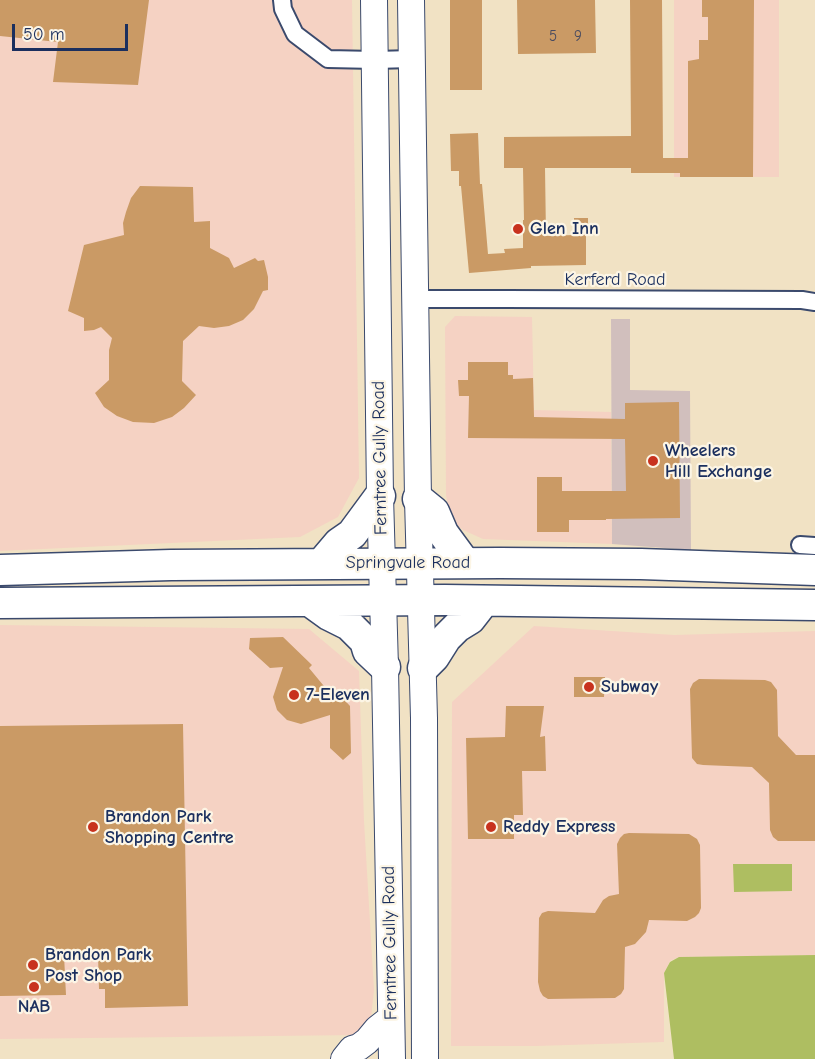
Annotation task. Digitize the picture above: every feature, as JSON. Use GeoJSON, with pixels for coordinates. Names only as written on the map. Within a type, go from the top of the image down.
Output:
{"type":"FeatureCollection","features":[{"type":"Feature","properties":{"kind":"highway"},"geometry":{"type":"LineString","coordinates":[[322,563],[339,543],[352,534],[380,496]]}},
{"type":"Feature","properties":{"kind":"highway"},"geometry":{"type":"LineString","coordinates":[[418,499],[434,512],[443,533],[465,563]]}},
{"type":"Feature","properties":{"kind":"highway","name":"Springvale Road"},"geometry":{"type":"LineString","coordinates":[[0,570],[322,563],[630,564],[810,554]]}},
{"type":"Feature","properties":{"kind":"highway"},"geometry":{"type":"LineString","coordinates":[[423,668],[451,633],[471,619],[484,601]]}},
{"type":"Feature","properties":{"kind":"highway","name":"Springvale Road"},"geometry":{"type":"LineString","coordinates":[[0,603],[484,601],[815,605]]}},
{"type":"Feature","properties":{"kind":"highway"},"geometry":{"type":"LineString","coordinates":[[311,602],[328,615],[349,625],[365,641],[368,651],[385,667]]}},
{"type":"Feature","properties":{"kind":"main road","name":"Ferntree Gully Road"},"geometry":{"type":"LineString","coordinates":[[374,0],[380,496],[392,1059]]}},
{"type":"Feature","properties":{"kind":"main road","name":"Ferntree Gully Road"},"geometry":{"type":"LineString","coordinates":[[411,0],[418,499],[423,668],[425,1059]]}},
{"type":"Feature","properties":{"kind":"main road"},"geometry":{"type":"LineString","coordinates":[[379,367],[416,367]]}},
{"type":"Feature","properties":{"kind":"main road"},"geometry":{"type":"LineString","coordinates":[[344,1059],[352,1049],[367,1041],[391,1018]]}},
{"type":"Feature","properties":{"kind":"street"},"geometry":{"type":"LineString","coordinates":[[282,0],[283,9],[296,34],[328,59],[412,58]]}},
{"type":"Feature","properties":{"kind":"street","name":"Kerferd Road"},"geometry":{"type":"LineString","coordinates":[[415,299],[802,300],[815,302]]}},
{"type":"Feature","properties":{"kind":"shaded area"},"geometry":{"type":"Polygon","coordinates":[[[0,0],[352,0],[359,478],[338,517],[300,537],[0,551],[0,0]]]}},
{"type":"Feature","properties":{"kind":"shaded area"},"geometry":{"type":"Polygon","coordinates":[[[674,0],[779,0],[779,177],[674,177],[674,0]]]}},
{"type":"Feature","properties":{"kind":"shaded area"},"geometry":{"type":"Polygon","coordinates":[[[455,316],[532,317],[534,410],[611,412],[612,544],[483,539],[463,530],[455,523],[449,511],[446,495],[445,327],[455,316]]]}},
{"type":"Feature","properties":{"kind":"shaded area"},"geometry":{"type":"Polygon","coordinates":[[[611,319],[630,319],[630,390],[690,391],[691,550],[612,544],[611,319]]]}},
{"type":"Feature","properties":{"kind":"shaded area"},"geometry":{"type":"Polygon","coordinates":[[[0,625],[309,629],[359,671],[364,821],[374,990],[371,1018],[360,1035],[0,1039],[0,625]]]}},
{"type":"Feature","properties":{"kind":"shaded area"},"geometry":{"type":"Polygon","coordinates":[[[534,626],[674,635],[815,631],[815,955],[679,957],[670,961],[664,973],[664,1042],[451,1046],[452,702],[534,626]]]}},
{"type":"Feature","properties":{"kind":"green space"},"geometry":{"type":"Polygon","coordinates":[[[733,864],[792,864],[792,891],[734,892],[733,864]]]}},
{"type":"Feature","properties":{"kind":"green space"},"geometry":{"type":"Polygon","coordinates":[[[815,955],[815,1059],[674,1059],[664,973],[670,962],[679,957],[815,955]]]}},
{"type":"Feature","properties":{"kind":"building"},"geometry":{"type":"Polygon","coordinates":[[[0,0],[149,0],[138,85],[53,82],[58,42],[0,36],[0,0]]]}},
{"type":"Feature","properties":{"kind":"building"},"geometry":{"type":"Polygon","coordinates":[[[450,0],[482,0],[482,90],[450,90],[450,0]]]}},
{"type":"Feature","properties":{"kind":"building"},"geometry":{"type":"Polygon","coordinates":[[[517,0],[595,0],[596,53],[518,54],[517,0]]]}},
{"type":"Feature","properties":{"kind":"building"},"geometry":{"type":"Polygon","coordinates":[[[630,0],[662,0],[663,158],[688,158],[688,61],[699,59],[699,40],[708,40],[708,17],[702,17],[702,0],[754,0],[753,177],[680,177],[680,173],[631,173],[631,168],[545,168],[546,236],[574,235],[574,218],[588,218],[586,265],[531,266],[531,268],[469,273],[459,171],[451,171],[450,134],[478,133],[480,184],[482,184],[488,254],[505,253],[504,249],[523,248],[523,168],[504,168],[504,137],[631,136],[630,0]]]}},
{"type":"Feature","properties":{"kind":"building"},"geometry":{"type":"Polygon","coordinates":[[[140,186],[193,187],[194,222],[210,221],[210,248],[229,258],[234,268],[255,258],[258,261],[264,260],[268,277],[268,290],[263,291],[254,309],[243,320],[229,326],[214,328],[199,326],[183,341],[182,381],[196,395],[172,417],[154,423],[133,422],[117,416],[104,407],[95,393],[109,380],[109,350],[112,338],[101,327],[84,331],[84,318],[68,311],[84,245],[124,235],[123,223],[126,212],[131,198],[140,186]]]}},
{"type":"Feature","properties":{"kind":"building"},"geometry":{"type":"Polygon","coordinates":[[[468,362],[508,362],[508,375],[513,375],[513,379],[533,378],[534,417],[625,419],[625,403],[679,402],[680,518],[569,520],[569,532],[537,532],[537,477],[562,477],[562,491],[626,491],[625,439],[468,438],[469,396],[459,396],[458,380],[468,380],[468,362]]]}},
{"type":"Feature","properties":{"kind":"building"},"geometry":{"type":"Polygon","coordinates":[[[283,637],[312,665],[309,668],[328,691],[332,687],[350,706],[351,753],[343,760],[330,748],[330,715],[301,724],[287,720],[277,710],[273,697],[283,667],[270,668],[249,649],[250,638],[283,637]]]}},
{"type":"Feature","properties":{"kind":"building","name":"Subway"},"geometry":{"type":"Polygon","coordinates":[[[574,677],[605,677],[604,697],[574,697],[574,677]]]}},
{"type":"Feature","properties":{"kind":"building"},"geometry":{"type":"Polygon","coordinates":[[[699,679],[765,680],[771,682],[777,690],[778,736],[796,755],[815,755],[815,841],[778,841],[773,837],[770,830],[769,783],[752,767],[703,765],[697,764],[692,758],[690,689],[699,679]]]}},
{"type":"Feature","properties":{"kind":"building"},"geometry":{"type":"Polygon","coordinates":[[[506,706],[544,706],[540,737],[545,736],[546,771],[522,771],[523,815],[514,815],[514,839],[468,839],[466,738],[505,737],[506,706]]]}},
{"type":"Feature","properties":{"kind":"building","name":"Brandon Park Shopping Centre"},"geometry":{"type":"Polygon","coordinates":[[[183,724],[188,1006],[105,1008],[105,989],[99,989],[98,955],[64,955],[66,995],[0,996],[0,726],[183,724]]]}},
{"type":"Feature","properties":{"kind":"building"},"geometry":{"type":"Polygon","coordinates":[[[624,834],[689,834],[697,839],[700,845],[701,908],[699,913],[687,921],[649,920],[646,932],[635,944],[625,947],[624,989],[615,998],[548,999],[540,991],[538,982],[539,918],[542,913],[548,911],[595,913],[603,900],[619,894],[617,844],[624,834]]]}},
{"type":"Feature","properties":{"kind":"place","name":"Glen Inn"},"geometry":{"type":"Point","coordinates":[518,229]}},
{"type":"Feature","properties":{"kind":"place","name":"Wheelers Hill Exchange"},"geometry":{"type":"Point","coordinates":[653,461]}},
{"type":"Feature","properties":{"kind":"place","name":"Subway"},"geometry":{"type":"Point","coordinates":[589,687]}},
{"type":"Feature","properties":{"kind":"place","name":"7-Eleven"},"geometry":{"type":"Point","coordinates":[294,695]}},
{"type":"Feature","properties":{"kind":"place","name":"Brandon Park Shopping Centre"},"geometry":{"type":"Point","coordinates":[93,827]}},
{"type":"Feature","properties":{"kind":"place","name":"Reddy Express"},"geometry":{"type":"Point","coordinates":[491,827]}},
{"type":"Feature","properties":{"kind":"place","name":"Brandon Park Post Shop"},"geometry":{"type":"Point","coordinates":[33,965]}},
{"type":"Feature","properties":{"kind":"place","name":"NAB"},"geometry":{"type":"Point","coordinates":[34,987]}}]}
